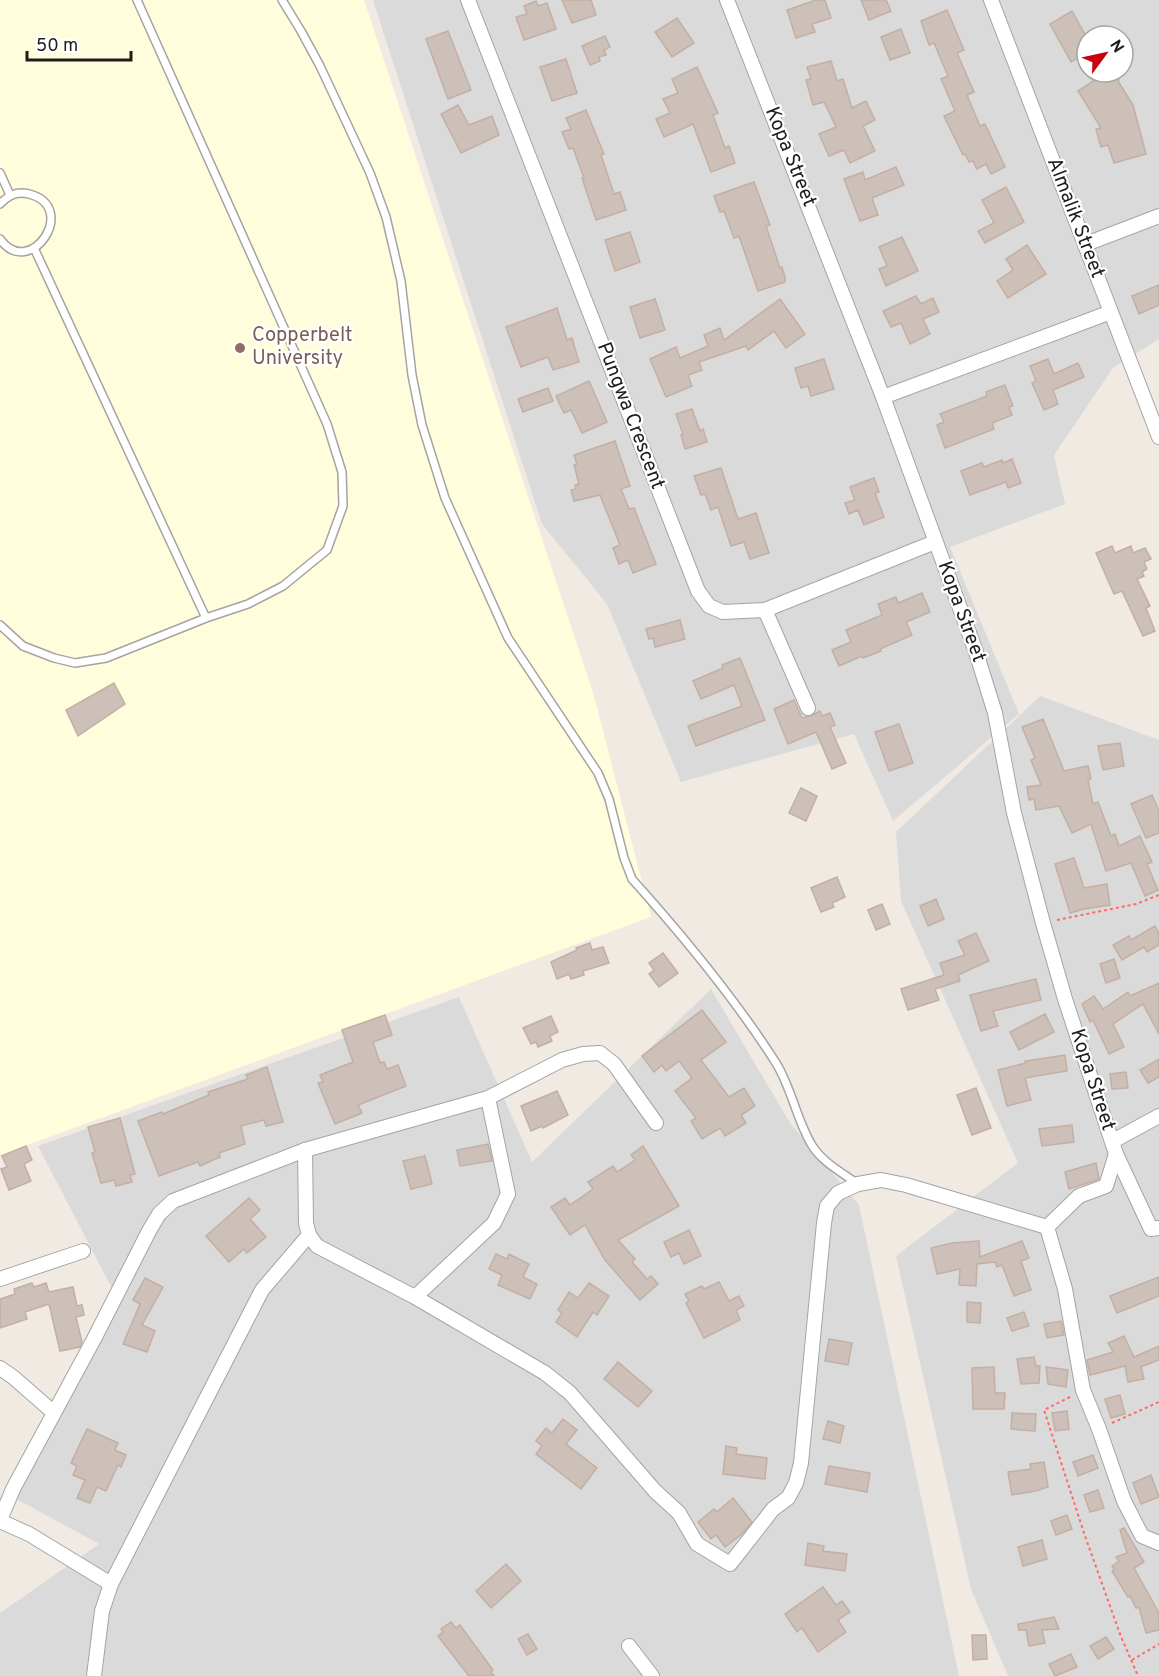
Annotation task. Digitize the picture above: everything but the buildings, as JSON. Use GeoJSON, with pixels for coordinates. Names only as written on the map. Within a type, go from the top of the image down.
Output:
{"type":"FeatureCollection","features":[{"type":"Feature","properties":{"kind":"street","name":"Pungwa Crescent"},"geometry":{"type":"LineString","coordinates":[[468,0],[698,591],[709,606],[723,612],[765,610],[935,542]]}},
{"type":"Feature","properties":{"kind":"street","name":"Kopa Street"},"geometry":{"type":"LineString","coordinates":[[728,0],[883,397],[976,652],[995,712],[1014,813],[1042,923],[1065,999],[1114,1148],[1151,1229],[1159,1228]]}},
{"type":"Feature","properties":{"kind":"street","name":"Almalik Street"},"geometry":{"type":"LineString","coordinates":[[992,0],[1110,312],[1155,417],[1159,436]]}},
{"type":"Feature","properties":{"kind":"street"},"geometry":{"type":"LineString","coordinates":[[1086,244],[1159,216]]}},
{"type":"Feature","properties":{"kind":"street"},"geometry":{"type":"LineString","coordinates":[[883,397],[1110,312]]}},
{"type":"Feature","properties":{"kind":"street"},"geometry":{"type":"LineString","coordinates":[[765,610],[808,708]]}},
{"type":"Feature","properties":{"kind":"street"},"geometry":{"type":"LineString","coordinates":[[111,1584],[29,1534],[0,1520],[13,1489],[53,1412],[159,1214],[173,1202],[305,1150],[488,1098],[562,1060],[583,1054],[600,1053],[614,1064],[656,1123]]}},
{"type":"Feature","properties":{"kind":"street"},"geometry":{"type":"LineString","coordinates":[[415,1297],[494,1223],[508,1194],[488,1098]]}},
{"type":"Feature","properties":{"kind":"street"},"geometry":{"type":"LineString","coordinates":[[1047,1227],[1079,1196],[1106,1186],[1114,1148],[1159,1116]]}},
{"type":"Feature","properties":{"kind":"street"},"geometry":{"type":"LineString","coordinates":[[305,1150],[306,1223],[309,1235],[317,1246],[415,1297],[545,1373],[570,1393],[655,1491],[679,1513],[696,1544],[730,1564],[773,1509],[788,1498],[796,1483],[802,1452],[827,1206],[838,1193],[858,1184],[881,1180],[906,1185],[1047,1227]]}},
{"type":"Feature","properties":{"kind":"street"},"geometry":{"type":"LineString","coordinates":[[1047,1227],[1065,1289],[1083,1390],[1133,1520],[1142,1536],[1159,1543]]}},
{"type":"Feature","properties":{"kind":"street"},"geometry":{"type":"LineString","coordinates":[[94,1676],[102,1611],[111,1584],[262,1290],[309,1235]]}},
{"type":"Feature","properties":{"kind":"street"},"geometry":{"type":"LineString","coordinates":[[0,1279],[83,1251]]}},
{"type":"Feature","properties":{"kind":"street"},"geometry":{"type":"LineString","coordinates":[[0,1368],[53,1412]]}},
{"type":"Feature","properties":{"kind":"street"},"geometry":{"type":"LineString","coordinates":[[629,1646],[652,1676]]}},
{"type":"Feature","properties":{"kind":"lane"},"geometry":{"type":"LineString","coordinates":[[0,625],[23,646],[54,658],[75,663],[106,658],[206,618],[248,604],[283,586],[327,550],[343,506],[342,472],[327,424],[137,0]]}},
{"type":"Feature","properties":{"kind":"lane"},"geometry":{"type":"LineString","coordinates":[[282,0],[302,31],[320,66],[370,173],[386,217],[401,281],[412,375],[422,425],[445,498],[508,638],[598,773],[609,799],[624,858],[632,879],[729,993],[777,1065],[794,1100],[810,1144],[826,1162],[858,1184]]}},
{"type":"Feature","properties":{"kind":"lane"},"geometry":{"type":"LineString","coordinates":[[0,173],[10,195]]}},
{"type":"Feature","properties":{"kind":"lane"},"geometry":{"type":"LineString","coordinates":[[0,204],[10,195],[29,194],[36,196],[45,204],[51,216],[50,229],[45,241],[34,248],[23,251],[12,249],[0,239]]}},
{"type":"Feature","properties":{"kind":"lane"},"geometry":{"type":"LineString","coordinates":[[34,248],[206,618]]}},
{"type":"Feature","properties":{"kind":"path"},"geometry":{"type":"LineString","coordinates":[[1042,923],[1136,904],[1159,895]]}},
{"type":"Feature","properties":{"kind":"path"},"geometry":{"type":"LineString","coordinates":[[1083,1390],[1044,1410],[1085,1536],[1120,1634],[1138,1676]]}},
{"type":"Feature","properties":{"kind":"path"},"geometry":{"type":"LineString","coordinates":[[1099,1429],[1159,1402]]}},
{"type":"Feature","properties":{"kind":"path"},"geometry":{"type":"LineString","coordinates":[[1132,1660],[1159,1644]]}},
{"type":"Feature","properties":{"kind":"shaded area","name":"Copperbelt University"},"geometry":{"type":"Polygon","coordinates":[[[0,0],[364,0],[594,696],[651,917],[0,1155],[0,0]]]}},
{"type":"Feature","properties":{"kind":"shaded area"},"geometry":{"type":"Polygon","coordinates":[[[373,0],[1159,0],[1159,339],[1113,368],[1054,455],[1065,504],[950,547],[1019,714],[893,821],[854,734],[681,782],[607,604],[542,524],[373,0]]]}},
{"type":"Feature","properties":{"kind":"shaded area"},"geometry":{"type":"Polygon","coordinates":[[[1040,696],[1159,740],[1159,1676],[1008,1676],[971,1589],[896,1256],[1018,1163],[901,901],[896,832],[1040,696]]]}},
{"type":"Feature","properties":{"kind":"shaded area"},"geometry":{"type":"Polygon","coordinates":[[[711,989],[790,1123],[859,1205],[959,1676],[0,1676],[0,1613],[99,1544],[11,1496],[117,1298],[38,1146],[459,997],[532,1162],[711,989]]]}},
{"type":"Feature","properties":{"kind":"place","name":"Copperbelt University"},"geometry":{"type":"Point","coordinates":[240,348]}}]}
